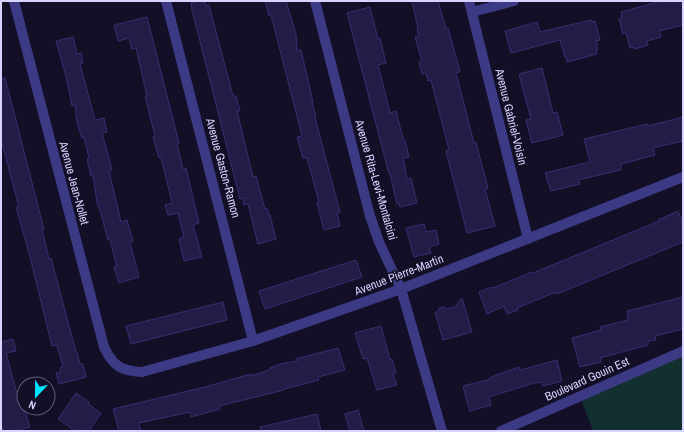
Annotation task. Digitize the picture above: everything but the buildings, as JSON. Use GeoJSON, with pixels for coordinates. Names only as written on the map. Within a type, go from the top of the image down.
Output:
{"type":"FeatureCollection","features":[{"type":"Feature","properties":{"kind":"street","name":"Avenue Jean-Nollet"},"geometry":{"type":"LineString","coordinates":[[14,1],[104,347],[109,358],[118,367]]}},
{"type":"Feature","properties":{"kind":"street","name":"Avenue Gaston-Ramon"},"geometry":{"type":"LineString","coordinates":[[166,1],[253,342]]}},
{"type":"Feature","properties":{"kind":"street","name":"Avenue Rita-Levi-Montalcini"},"geometry":{"type":"LineString","coordinates":[[315,1],[370,216],[379,242],[401,289],[442,431]]}},
{"type":"Feature","properties":{"kind":"street","name":"Avenue Gabriel-Voisin"},"geometry":{"type":"LineString","coordinates":[[469,1],[528,239]]}},
{"type":"Feature","properties":{"kind":"street"},"geometry":{"type":"LineString","coordinates":[[472,12],[514,1]]}},
{"type":"Feature","properties":{"kind":"street","name":"Avenue Pierre-Martin"},"geometry":{"type":"LineString","coordinates":[[118,367],[129,371],[142,372],[253,342],[401,289],[683,177]]}},
{"type":"Feature","properties":{"kind":"street","name":"Boulevard Gouin Est"},"geometry":{"type":"LineString","coordinates":[[501,431],[683,351]]}},
{"type":"Feature","properties":{"kind":"green space"},"geometry":{"type":"Polygon","coordinates":[[[683,350],[683,431],[593,431],[580,397],[683,350]]]}}]}
